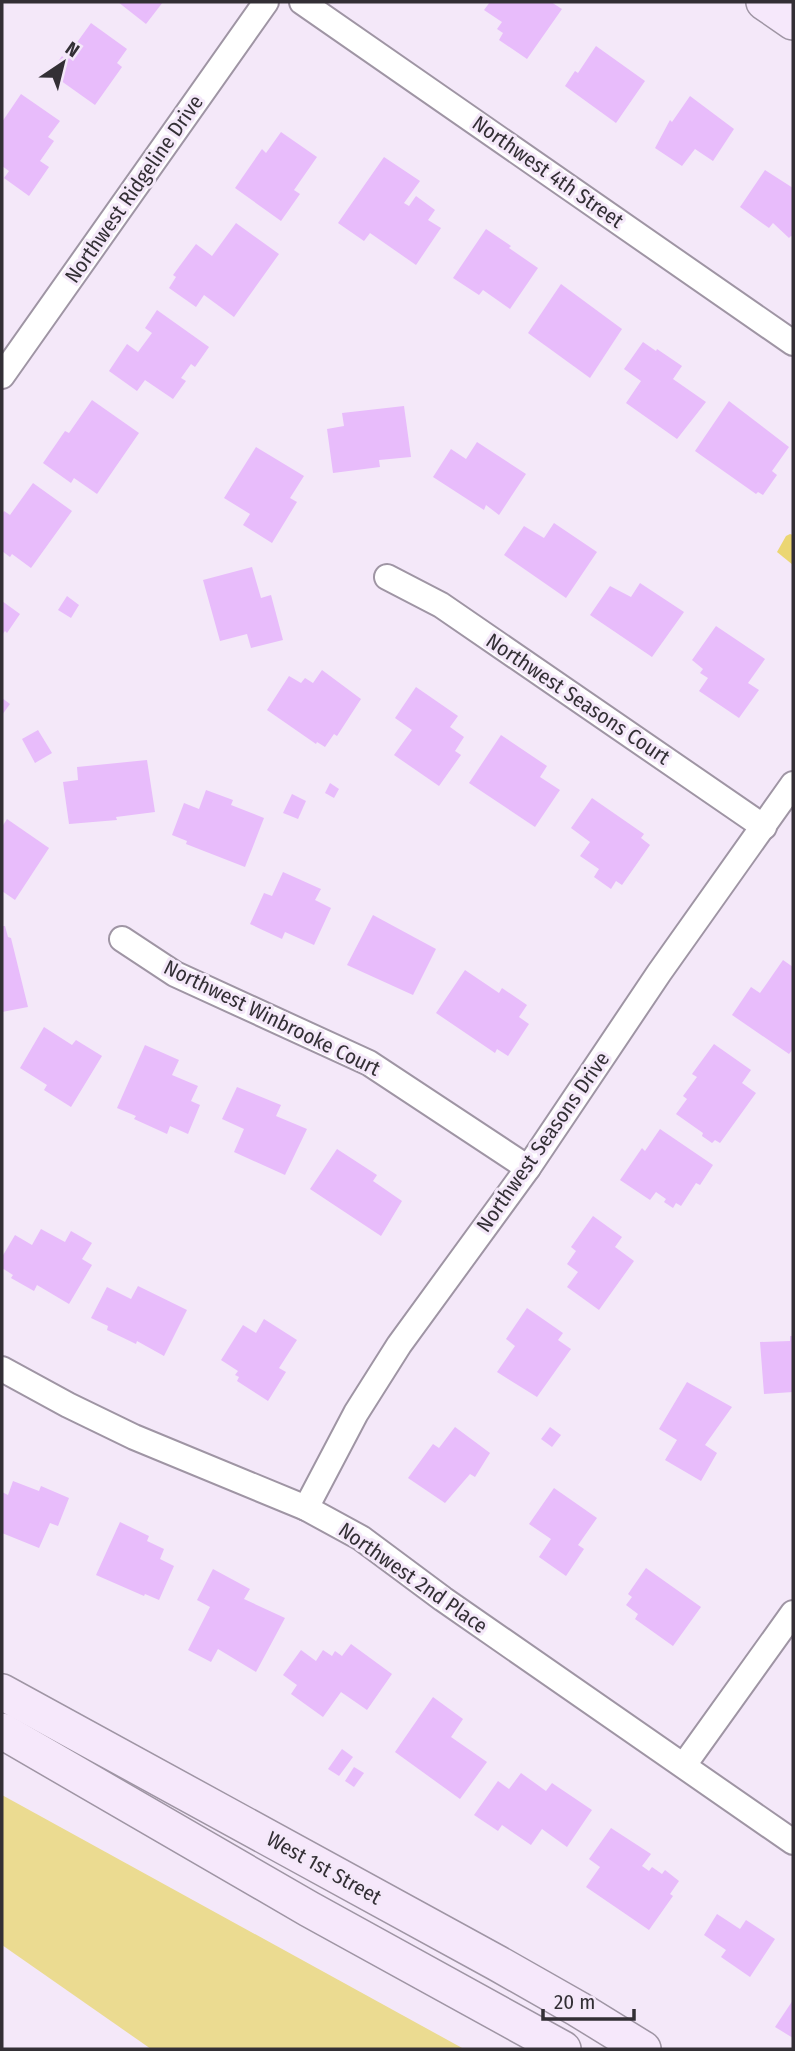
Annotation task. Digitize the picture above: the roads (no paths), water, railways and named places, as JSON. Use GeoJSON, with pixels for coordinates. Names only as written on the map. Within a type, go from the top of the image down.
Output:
{"type":"FeatureCollection","features":[{"type":"Feature","properties":{"kind":"main road"},"geometry":{"type":"LineString","coordinates":[[764,2],[793,22]]}},
{"type":"Feature","properties":{"kind":"main road","name":"West 1st Street"},"geometry":{"type":"LineString","coordinates":[[2,1692],[485,1956],[643,2049]]}},
{"type":"Feature","properties":{"kind":"main road","name":"West 1st Street"},"geometry":{"type":"LineString","coordinates":[[2,1731],[309,1909],[563,2049]]}},
{"type":"Feature","properties":{"kind":"street","name":"Northwest Ridgeline Drive"},"geometry":{"type":"LineString","coordinates":[[2,376],[266,2]]}},
{"type":"Feature","properties":{"kind":"street","name":"Northwest 4th Street"},"geometry":{"type":"LineString","coordinates":[[302,2],[793,343]]}},
{"type":"Feature","properties":{"kind":"street","name":"Northwest Seasons Court"},"geometry":{"type":"LineString","coordinates":[[387,577],[442,606],[764,827]]}},
{"type":"Feature","properties":{"kind":"street","name":"Northwest Seasons Drive"},"geometry":{"type":"LineString","coordinates":[[306,1508],[356,1413],[399,1345],[528,1168],[659,973],[793,784]]}},
{"type":"Feature","properties":{"kind":"street","name":"Northwest Winbrooke Court"},"geometry":{"type":"LineString","coordinates":[[122,939],[175,974],[369,1063],[528,1168]]}},
{"type":"Feature","properties":{"kind":"street","name":"Northwest 2nd Place"},"geometry":{"type":"LineString","coordinates":[[2,1368],[68,1405],[134,1437],[306,1508],[361,1538],[443,1599],[793,1842]]}},
{"type":"Feature","properties":{"kind":"street"},"geometry":{"type":"LineString","coordinates":[[684,1765],[793,1613]]}}]}
